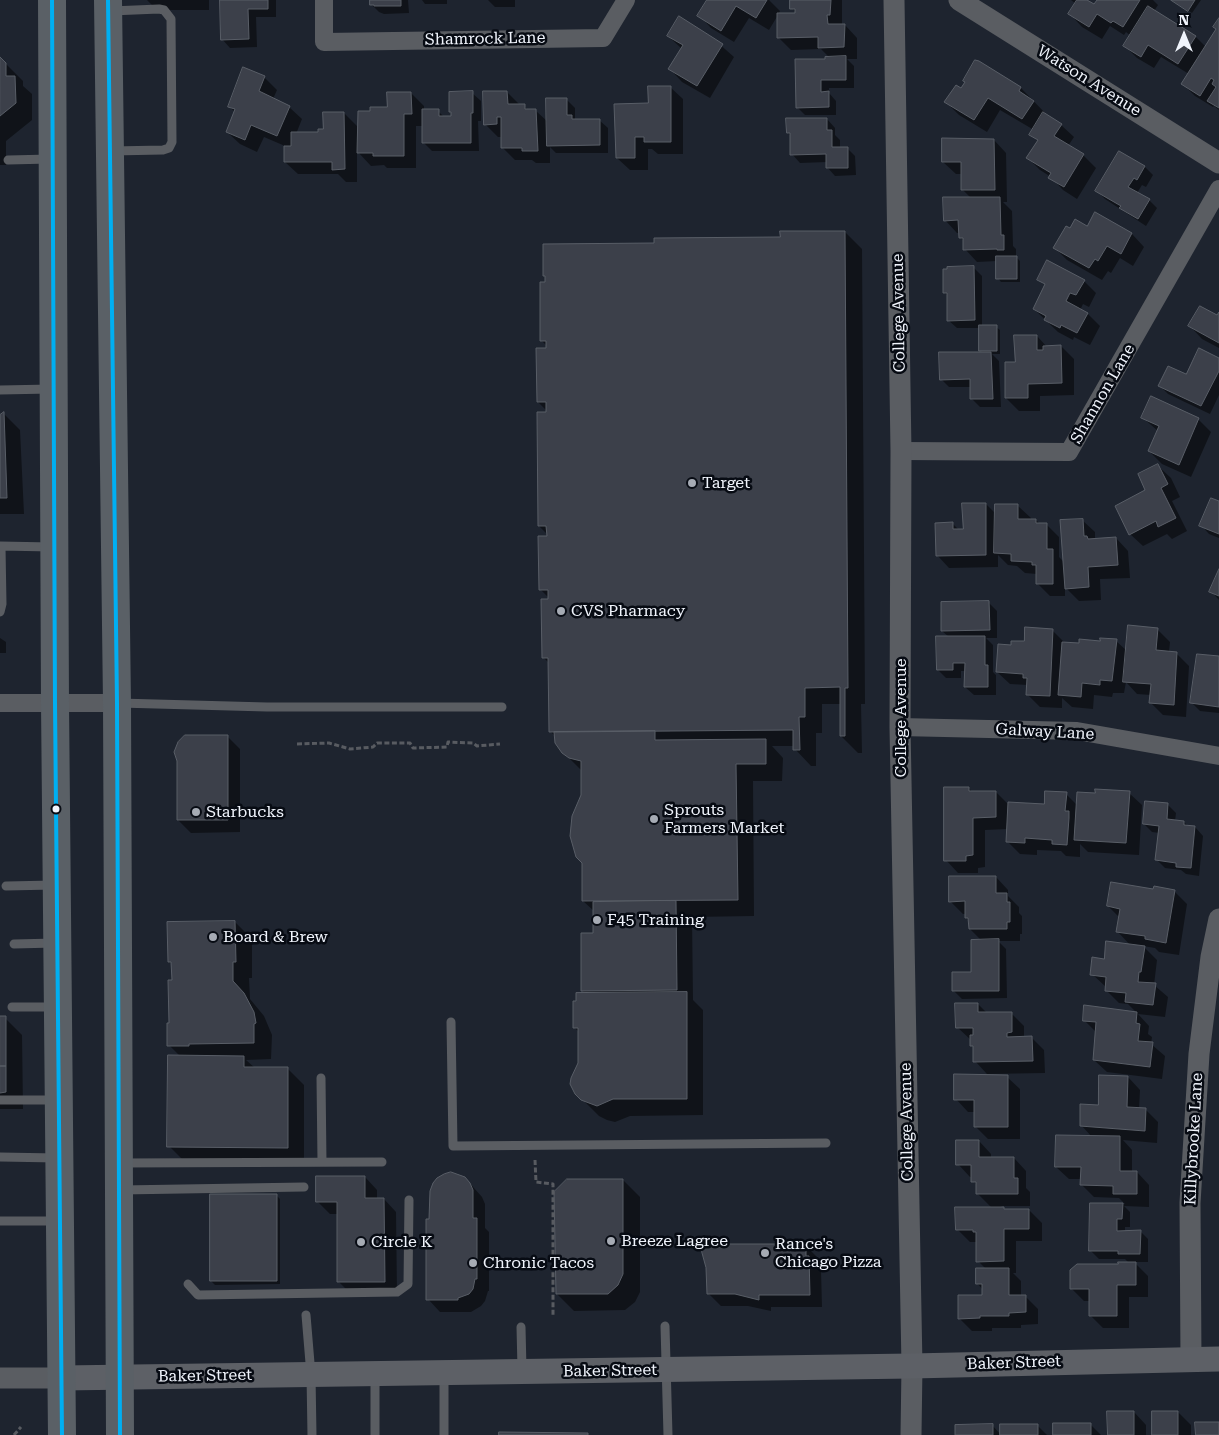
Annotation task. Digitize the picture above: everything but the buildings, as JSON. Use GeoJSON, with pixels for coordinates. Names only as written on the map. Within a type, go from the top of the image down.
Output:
{"type":"FeatureCollection","features":[{"type":"Feature","properties":{"kind":"main road"},"geometry":{"type":"LineString","coordinates":[[52,0],[62,1435]]}},
{"type":"Feature","properties":{"kind":"main road"},"geometry":{"type":"LineString","coordinates":[[109,5],[117,703],[120,1435]]}},
{"type":"Feature","properties":{"kind":"main road","name":"Baker Street"},"geometry":{"type":"LineString","coordinates":[[62,1378],[912,1366],[1219,1359]]}},
{"type":"Feature","properties":{"kind":"street","name":"Shamrock Lane"},"geometry":{"type":"LineString","coordinates":[[324,0],[324,42],[603,38],[626,0]]}},
{"type":"Feature","properties":{"kind":"street","name":"College Avenue"},"geometry":{"type":"LineString","coordinates":[[894,0],[901,451],[900,727],[912,1366],[911,1435]]}},
{"type":"Feature","properties":{"kind":"street","name":"Watson Avenue"},"geometry":{"type":"LineString","coordinates":[[959,0],[1219,163]]}},
{"type":"Feature","properties":{"kind":"street","name":"Shannon Lane"},"geometry":{"type":"LineString","coordinates":[[901,451],[1069,452],[1219,189]]}},
{"type":"Feature","properties":{"kind":"street"},"geometry":{"type":"LineString","coordinates":[[0,704],[117,703]]}},
{"type":"Feature","properties":{"kind":"street","name":"Galway Lane"},"geometry":{"type":"LineString","coordinates":[[900,727],[1078,731],[1219,756]]}},
{"type":"Feature","properties":{"kind":"street","name":"Killybrooke Lane"},"geometry":{"type":"LineString","coordinates":[[1191,1360],[1190,1203],[1199,1054],[1211,957],[1219,920]]}},
{"type":"Feature","properties":{"kind":"street","name":"Baker Street"},"geometry":{"type":"LineString","coordinates":[[0,1378],[62,1378]]}},
{"type":"Feature","properties":{"kind":"lane"},"geometry":{"type":"LineString","coordinates":[[109,5],[164,10],[171,19],[172,132],[170,148],[163,150],[110,151]]}},
{"type":"Feature","properties":{"kind":"lane"},"geometry":{"type":"LineString","coordinates":[[8,160],[53,160]]}},
{"type":"Feature","properties":{"kind":"lane"},"geometry":{"type":"LineString","coordinates":[[0,390],[54,389]]}},
{"type":"Feature","properties":{"kind":"lane"},"geometry":{"type":"LineString","coordinates":[[0,610],[0,546],[55,547]]}},
{"type":"Feature","properties":{"kind":"lane"},"geometry":{"type":"LineString","coordinates":[[117,703],[267,707],[502,708]]}},
{"type":"Feature","properties":{"kind":"lane"},"geometry":{"type":"LineString","coordinates":[[6,886],[57,885]]}},
{"type":"Feature","properties":{"kind":"lane"},"geometry":{"type":"LineString","coordinates":[[14,944],[58,943]]}},
{"type":"Feature","properties":{"kind":"lane"},"geometry":{"type":"LineString","coordinates":[[12,1007],[58,1006]]}},
{"type":"Feature","properties":{"kind":"lane"},"geometry":{"type":"LineString","coordinates":[[451,1022],[453,1146],[826,1143]]}},
{"type":"Feature","properties":{"kind":"lane"},"geometry":{"type":"LineString","coordinates":[[321,1078],[322,1162]]}},
{"type":"Feature","properties":{"kind":"lane"},"geometry":{"type":"LineString","coordinates":[[0,1100],[59,1100]]}},
{"type":"Feature","properties":{"kind":"lane"},"geometry":{"type":"LineString","coordinates":[[0,1157],[59,1158]]}},
{"type":"Feature","properties":{"kind":"lane"},"geometry":{"type":"LineString","coordinates":[[118,1163],[382,1162]]}},
{"type":"Feature","properties":{"kind":"lane"},"geometry":{"type":"LineString","coordinates":[[118,1190],[304,1187]]}},
{"type":"Feature","properties":{"kind":"lane"},"geometry":{"type":"LineString","coordinates":[[188,1284],[198,1295],[397,1292],[408,1284],[409,1200]]}},
{"type":"Feature","properties":{"kind":"lane"},"geometry":{"type":"LineString","coordinates":[[0,1221],[60,1221]]}},
{"type":"Feature","properties":{"kind":"lane"},"geometry":{"type":"LineString","coordinates":[[306,1315],[311,1374],[312,1435]]}},
{"type":"Feature","properties":{"kind":"lane"},"geometry":{"type":"LineString","coordinates":[[665,1326],[668,1435]]}},
{"type":"Feature","properties":{"kind":"lane"},"geometry":{"type":"LineString","coordinates":[[521,1327],[522,1372]]}},
{"type":"Feature","properties":{"kind":"lane"},"geometry":{"type":"LineString","coordinates":[[444,1373],[444,1435]]}},
{"type":"Feature","properties":{"kind":"lane"},"geometry":{"type":"LineString","coordinates":[[375,1374],[375,1435]]}},
{"type":"Feature","properties":{"kind":"path"},"geometry":{"type":"LineString","coordinates":[[298,744],[329,743],[350,749],[374,747],[377,743],[410,743],[413,748],[447,746],[448,742],[473,743],[477,746],[500,744]]}},
{"type":"Feature","properties":{"kind":"path"},"geometry":{"type":"LineString","coordinates":[[535,1156],[536,1182],[553,1184],[553,1317]]}},
{"type":"Feature","properties":{"kind":"path"},"geometry":{"type":"LineString","coordinates":[[14,1435],[21,1427]]}},
{"type":"Feature","properties":{"kind":"transit line"},"geometry":{"type":"LineString","coordinates":[[52,0],[55,703],[62,1435]]}},
{"type":"Feature","properties":{"kind":"transit line"},"geometry":{"type":"LineString","coordinates":[[108,0],[117,703],[120,1435]]}},
{"type":"Feature","properties":{"kind":"place","name":"Target"},"geometry":{"type":"Point","coordinates":[692,483]}},
{"type":"Feature","properties":{"kind":"place","name":"CVS Pharmacy"},"geometry":{"type":"Point","coordinates":[561,611]}},
{"type":"Feature","properties":{"kind":"place","name":"Starbucks"},"geometry":{"type":"Point","coordinates":[196,812]}},
{"type":"Feature","properties":{"kind":"place","name":"Sprouts Farmers Market"},"geometry":{"type":"Point","coordinates":[654,819]}},
{"type":"Feature","properties":{"kind":"place","name":"F45 Training"},"geometry":{"type":"Point","coordinates":[597,920]}},
{"type":"Feature","properties":{"kind":"place","name":"Board & Brew"},"geometry":{"type":"Point","coordinates":[213,937]}},
{"type":"Feature","properties":{"kind":"place","name":"Breeze Lagree"},"geometry":{"type":"Point","coordinates":[611,1241]}},
{"type":"Feature","properties":{"kind":"place","name":"Circle K"},"geometry":{"type":"Point","coordinates":[361,1242]}},
{"type":"Feature","properties":{"kind":"place","name":"Rance's Chicago Pizza"},"geometry":{"type":"Point","coordinates":[765,1253]}},
{"type":"Feature","properties":{"kind":"place","name":"Chronic Tacos"},"geometry":{"type":"Point","coordinates":[473,1263]}}]}
